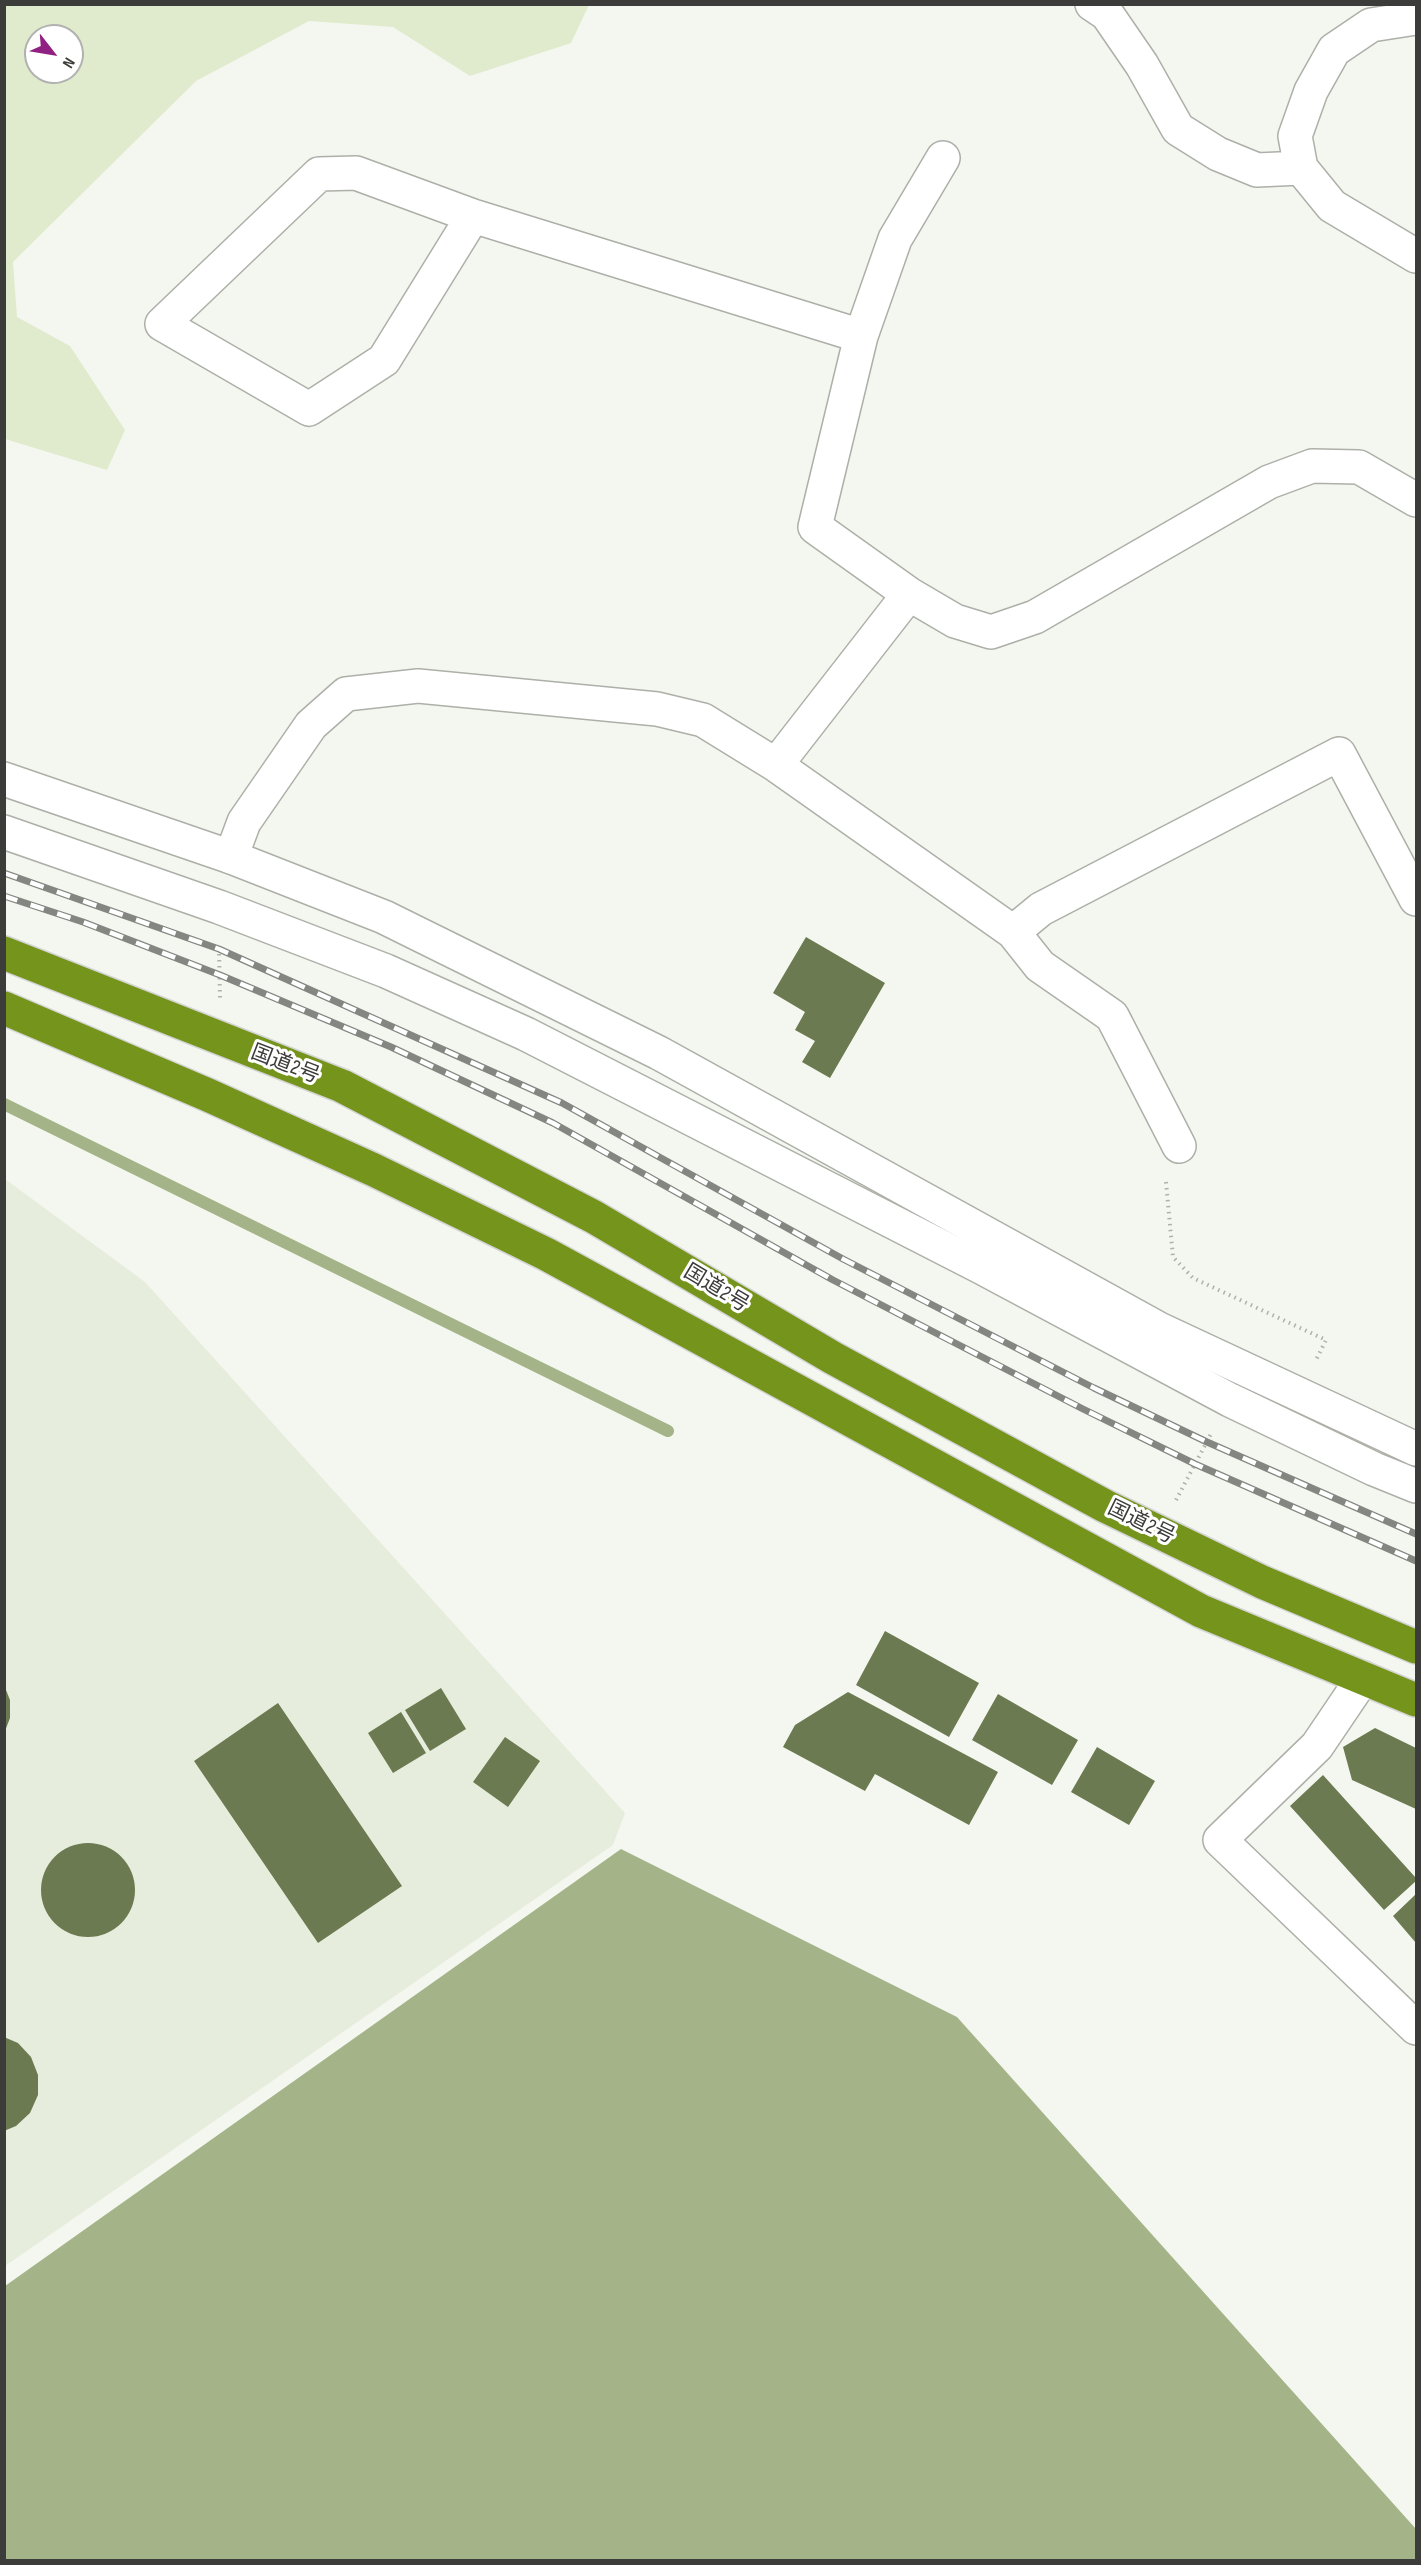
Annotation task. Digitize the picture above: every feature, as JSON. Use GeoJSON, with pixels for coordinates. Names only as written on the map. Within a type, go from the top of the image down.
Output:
{"type":"FeatureCollection","features":[{"type":"Feature","properties":{"kind":"highway","name":"国道2号"},"geometry":{"type":"LineString","coordinates":[[4,953],[342,1086],[594,1217],[833,1358],[1105,1506],[1262,1582],[1416,1647]]}},
{"type":"Feature","properties":{"kind":"highway"},"geometry":{"type":"LineString","coordinates":[[4,1008],[208,1095],[374,1170],[546,1254],[1201,1611],[1416,1700]]}},
{"type":"Feature","properties":{"kind":"street"},"geometry":{"type":"LineString","coordinates":[[1092,4],[1107,14],[1137,56],[1178,129],[1218,154],[1257,170],[1300,168]]}},
{"type":"Feature","properties":{"kind":"street"},"geometry":{"type":"LineString","coordinates":[[1416,18],[1371,25],[1334,50],[1311,91],[1295,136],[1300,168],[1332,206],[1416,256]]}},
{"type":"Feature","properties":{"kind":"street"},"geometry":{"type":"LineString","coordinates":[[943,158],[895,239],[861,336],[815,527],[909,594],[955,621],[992,632],[1035,618],[1269,482],[1312,466],[1359,467],[1416,500]]}},
{"type":"Feature","properties":{"kind":"street"},"geometry":{"type":"LineString","coordinates":[[472,216],[384,360],[309,408],[162,324],[319,174],[356,173],[472,216],[861,336]]}},
{"type":"Feature","properties":{"kind":"street"},"geometry":{"type":"LineString","coordinates":[[776,765],[909,594]]}},
{"type":"Feature","properties":{"kind":"street"},"geometry":{"type":"LineString","coordinates":[[231,857],[244,822],[311,725],[346,694],[418,686],[657,708],[703,720],[776,765],[1013,932],[1040,966],[1112,1016],[1179,1146]]}},
{"type":"Feature","properties":{"kind":"street"},"geometry":{"type":"LineString","coordinates":[[1013,932],[1041,909],[1339,754],[1416,899]]}},
{"type":"Feature","properties":{"kind":"street"},"geometry":{"type":"LineString","coordinates":[[4,779],[231,857],[384,917],[659,1053],[1159,1329],[1416,1449]]}},
{"type":"Feature","properties":{"kind":"street"},"geometry":{"type":"LineString","coordinates":[[4,832],[219,907],[375,966],[526,1034],[981,1267],[1230,1400],[1374,1469],[1416,1486]]}},
{"type":"Feature","properties":{"kind":"street"},"geometry":{"type":"LineString","coordinates":[[1363,1678],[1317,1746],[1220,1840],[1416,2028]]}},
{"type":"Feature","properties":{"kind":"path"},"geometry":{"type":"LineString","coordinates":[[1179,1146],[1167,1167],[1173,1257],[1193,1278],[1326,1340],[1298,1394]]}},
{"type":"Feature","properties":{"kind":"path"},"geometry":{"type":"LineString","coordinates":[[1160,1532],[1230,1400]]}},
{"type":"Feature","properties":{"kind":"shaded area"},"geometry":{"type":"Polygon","coordinates":[[[5,4],[589,5],[571,43],[470,76],[393,27],[309,21],[196,81],[13,262],[17,317],[70,346],[125,430],[107,470],[5,439],[5,4]]]}},
{"type":"Feature","properties":{"kind":"shaded area"},"geometry":{"type":"Polygon","coordinates":[[[5,1179],[145,1282],[625,1813],[613,1845],[5,2266],[5,1179]]]}},
{"type":"Feature","properties":{"kind":"shaded area"},"geometry":{"type":"Polygon","coordinates":[[[621,1849],[957,2017],[1416,2529],[1416,2560],[5,2560],[5,2286],[621,1849]]]}},
{"type":"Feature","properties":{"kind":"building"},"geometry":{"type":"Polygon","coordinates":[[[806,937],[885,983],[830,1078],[802,1062],[815,1041],[795,1030],[805,1012],[773,993],[806,937]]]}},
{"type":"Feature","properties":{"kind":"building"},"geometry":{"type":"Polygon","coordinates":[[[885,1631],[979,1683],[949,1737],[856,1685],[885,1631]]]}},
{"type":"Feature","properties":{"kind":"building"},"geometry":{"type":"Polygon","coordinates":[[[4,1685],[10,1700],[10,1718],[5,1731],[4,1685]]]}},
{"type":"Feature","properties":{"kind":"building"},"geometry":{"type":"Polygon","coordinates":[[[441,1688],[466,1729],[430,1751],[405,1710],[441,1688]]]}},
{"type":"Feature","properties":{"kind":"building"},"geometry":{"type":"Polygon","coordinates":[[[848,1692],[998,1772],[969,1825],[875,1774],[865,1791],[783,1747],[795,1725],[848,1692]]]}},
{"type":"Feature","properties":{"kind":"building"},"geometry":{"type":"Polygon","coordinates":[[[998,1694],[1078,1740],[1052,1785],[972,1740],[998,1694]]]}},
{"type":"Feature","properties":{"kind":"building"},"geometry":{"type":"Polygon","coordinates":[[[278,1703],[402,1886],[318,1943],[194,1761],[278,1703]]]}},
{"type":"Feature","properties":{"kind":"building"},"geometry":{"type":"Polygon","coordinates":[[[401,1712],[426,1753],[393,1773],[368,1733],[401,1712]]]}},
{"type":"Feature","properties":{"kind":"building"},"geometry":{"type":"Polygon","coordinates":[[[1375,1728],[1416,1748],[1416,1809],[1352,1780],[1343,1747],[1375,1728]]]}},
{"type":"Feature","properties":{"kind":"building"},"geometry":{"type":"Polygon","coordinates":[[[505,1737],[540,1761],[508,1807],[473,1782],[505,1737]]]}},
{"type":"Feature","properties":{"kind":"building"},"geometry":{"type":"Polygon","coordinates":[[[1097,1747],[1155,1781],[1129,1825],[1071,1792],[1097,1747]]]}},
{"type":"Feature","properties":{"kind":"building"},"geometry":{"type":"Polygon","coordinates":[[[1323,1775],[1416,1878],[1416,1881],[1384,1910],[1290,1806],[1323,1775]]]}},
{"type":"Feature","properties":{"kind":"building"},"geometry":{"type":"Polygon","coordinates":[[[88,1843],[106,1846],[121,1857],[132,1872],[135,1890],[132,1908],[121,1923],[106,1934],[88,1937],[70,1934],[55,1923],[44,1908],[41,1890],[44,1872],[55,1857],[70,1846],[88,1843]]]}},
{"type":"Feature","properties":{"kind":"building"},"geometry":{"type":"Polygon","coordinates":[[[1416,1894],[1416,1943],[1393,1916],[1416,1894]]]}},
{"type":"Feature","properties":{"kind":"building"},"geometry":{"type":"Polygon","coordinates":[[[4,2037],[18,2043],[31,2057],[38,2075],[38,2095],[30,2113],[16,2126],[4,2131],[4,2037]]]}},
{"type":"Feature","properties":{"kind":"waterway"},"geometry":{"type":"LineString","coordinates":[[4,1104],[668,1431]]}},
{"type":"Feature","properties":{"kind":"railway"},"geometry":{"type":"LineString","coordinates":[[4,873],[219,949],[562,1103],[843,1259],[1094,1388],[1207,1442],[1416,1534]]}},
{"type":"Feature","properties":{"kind":"railway"},"geometry":{"type":"LineString","coordinates":[[4,896],[83,922],[220,975],[391,1047],[553,1123],[833,1280],[1083,1409],[1195,1464],[1416,1561]]}}]}
